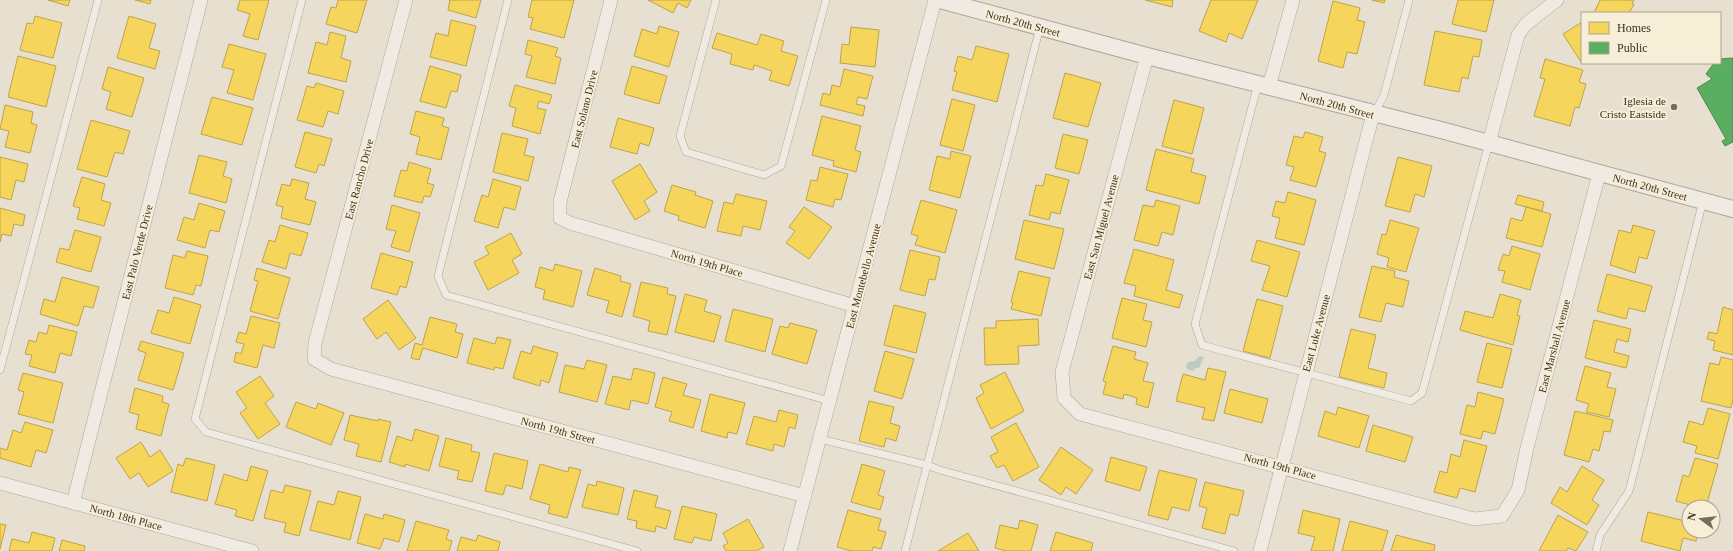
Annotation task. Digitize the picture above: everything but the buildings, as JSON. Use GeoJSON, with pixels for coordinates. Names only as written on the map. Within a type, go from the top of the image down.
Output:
{"type":"FeatureCollection","features":[{"type":"Feature","properties":{"kind":"street","name":"East Palo Verde Drive"},"geometry":{"type":"LineString","coordinates":[[73,503],[200,0]]}},
{"type":"Feature","properties":{"kind":"street","name":"East Rancho Drive"},"geometry":{"type":"LineString","coordinates":[[314,359],[316,343],[406,0]]}},
{"type":"Feature","properties":{"kind":"street","name":"East Solano Drive"},"geometry":{"type":"LineString","coordinates":[[560,218],[560,202],[611,0]]}},
{"type":"Feature","properties":{"kind":"street","name":"East Montebello Avenue"},"geometry":{"type":"LineString","coordinates":[[790,551],[936,0]]}},
{"type":"Feature","properties":{"kind":"street","name":"North 20th Street"},"geometry":{"type":"LineString","coordinates":[[940,0],[1147,56],[1489,143],[1599,174],[1733,209]]}},
{"type":"Feature","properties":{"kind":"street"},"geometry":{"type":"LineString","coordinates":[[1263,86],[1293,0]]}},
{"type":"Feature","properties":{"kind":"street"},"geometry":{"type":"LineString","coordinates":[[1489,143],[1518,34],[1526,24],[1557,0]]}},
{"type":"Feature","properties":{"kind":"street","name":"East San Miguel Avenue"},"geometry":{"type":"LineString","coordinates":[[1064,398],[1062,372],[1147,56]]}},
{"type":"Feature","properties":{"kind":"street","name":"East Luke Avenue"},"geometry":{"type":"LineString","coordinates":[[1260,551],[1373,114]]}},
{"type":"Feature","properties":{"kind":"street","name":"East Marshall Avenue"},"geometry":{"type":"LineString","coordinates":[[1502,516],[1518,490],[1527,448],[1599,174]]}},
{"type":"Feature","properties":{"kind":"street","name":"North 19th Place"},"geometry":{"type":"LineString","coordinates":[[560,218],[570,223],[855,306]]}},
{"type":"Feature","properties":{"kind":"street","name":"North 19th Street"},"geometry":{"type":"LineString","coordinates":[[314,359],[331,369],[805,496]]}},
{"type":"Feature","properties":{"kind":"street","name":"North 19th Place"},"geometry":{"type":"LineString","coordinates":[[1064,398],[1080,414],[1282,466],[1474,519],[1502,516]]}},
{"type":"Feature","properties":{"kind":"street","name":"North 18th Place"},"geometry":{"type":"LineString","coordinates":[[0,483],[252,551]]}},
{"type":"Feature","properties":{"kind":"lane"},"geometry":{"type":"LineString","coordinates":[[0,370],[98,0]]}},
{"type":"Feature","properties":{"kind":"lane"},"geometry":{"type":"LineString","coordinates":[[302,0],[195,419],[206,432],[637,551]]}},
{"type":"Feature","properties":{"kind":"lane"},"geometry":{"type":"LineString","coordinates":[[508,0],[438,276],[446,295],[830,401]]}},
{"type":"Feature","properties":{"kind":"lane"},"geometry":{"type":"LineString","coordinates":[[716,0],[680,136],[686,152],[764,175],[781,166],[826,0]]}},
{"type":"Feature","properties":{"kind":"lane"},"geometry":{"type":"LineString","coordinates":[[1373,114],[1384,95],[1409,0]]}},
{"type":"Feature","properties":{"kind":"lane"},"geometry":{"type":"LineString","coordinates":[[905,551],[1040,27]]}},
{"type":"Feature","properties":{"kind":"lane"},"geometry":{"type":"LineString","coordinates":[[1263,86],[1195,324],[1202,345],[1411,401],[1422,393],[1489,143]]}},
{"type":"Feature","properties":{"kind":"lane"},"geometry":{"type":"LineString","coordinates":[[1596,551],[1600,535],[1629,490],[1703,201]]}},
{"type":"Feature","properties":{"kind":"lane"},"geometry":{"type":"LineString","coordinates":[[820,439],[927,465],[940,470],[1234,551]]}},
{"type":"Feature","properties":{"kind":"shaded area"},"geometry":{"type":"Polygon","coordinates":[[[1199,356],[1204,357],[1199,368],[1196,368],[1193,371],[1187,369],[1186,366],[1188,362],[1195,361],[1199,356]]]}},
{"type":"Feature","properties":{"kind":"place","name":"Iglesia de Cristo Eastside"},"geometry":{"type":"Point","coordinates":[1674,107]}}]}
